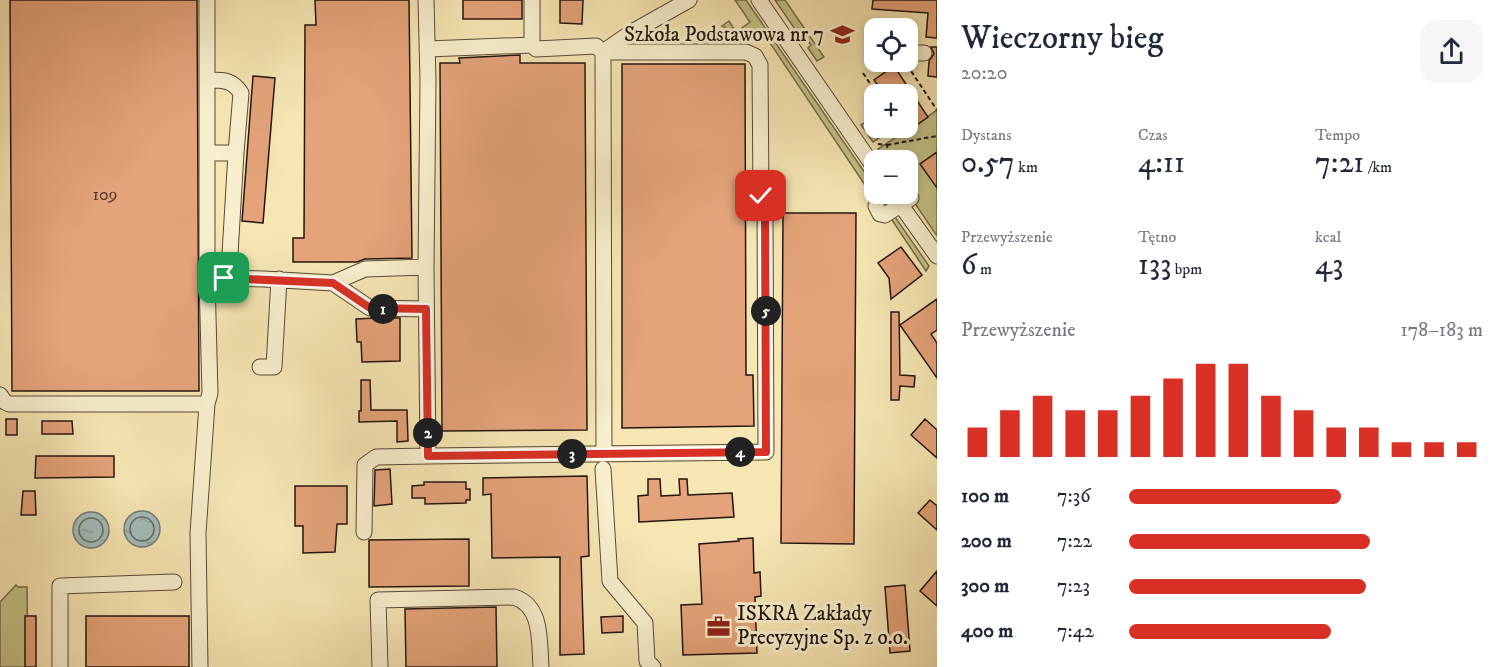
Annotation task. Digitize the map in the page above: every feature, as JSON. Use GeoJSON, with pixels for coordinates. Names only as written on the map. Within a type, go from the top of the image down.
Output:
{"type":"FeatureCollection","features":[{"type":"Feature","properties":{"kind":"street"},"geometry":{"type":"LineString","coordinates":[[200,667],[198,533],[207,404],[210,393],[207,278],[207,0]]}},
{"type":"Feature","properties":{"kind":"street"},"geometry":{"type":"LineString","coordinates":[[426,0],[428,456]]}},
{"type":"Feature","properties":{"kind":"street"},"geometry":{"type":"LineString","coordinates":[[532,0],[532,45]]}},
{"type":"Feature","properties":{"kind":"street"},"geometry":{"type":"LineString","coordinates":[[603,52],[632,32],[689,0]]}},
{"type":"Feature","properties":{"kind":"street"},"geometry":{"type":"LineString","coordinates":[[759,0],[864,152]]}},
{"type":"Feature","properties":{"kind":"street"},"geometry":{"type":"LineString","coordinates":[[364,532],[365,465],[376,457],[766,452],[765,208],[761,196],[760,65],[754,56],[746,52],[603,52],[596,46],[536,49],[532,45],[427,49]]}},
{"type":"Feature","properties":{"kind":"street"},"geometry":{"type":"LineString","coordinates":[[603,52],[604,454]]}},
{"type":"Feature","properties":{"kind":"street"},"geometry":{"type":"LineString","coordinates":[[918,54],[924,52]]}},
{"type":"Feature","properties":{"kind":"street"},"geometry":{"type":"LineString","coordinates":[[207,80],[228,80],[236,85],[241,93],[230,254],[224,278]]}},
{"type":"Feature","properties":{"kind":"street"},"geometry":{"type":"LineString","coordinates":[[207,153],[236,153]]}},
{"type":"Feature","properties":{"kind":"street"},"geometry":{"type":"LineString","coordinates":[[876,206],[880,214],[885,215],[897,204]]}},
{"type":"Feature","properties":{"kind":"street"},"geometry":{"type":"LineString","coordinates":[[905,204],[937,256]]}},
{"type":"Feature","properties":{"kind":"street"},"geometry":{"type":"LineString","coordinates":[[207,222],[233,220]]}},
{"type":"Feature","properties":{"kind":"street"},"geometry":{"type":"LineString","coordinates":[[207,255],[230,254]]}},
{"type":"Feature","properties":{"kind":"street"},"geometry":{"type":"LineString","coordinates":[[207,278],[279,279],[333,283],[365,269],[426,267]]}},
{"type":"Feature","properties":{"kind":"street"},"geometry":{"type":"LineString","coordinates":[[260,367],[274,367],[279,279]]}},
{"type":"Feature","properties":{"kind":"street"},"geometry":{"type":"LineString","coordinates":[[333,283],[370,308],[426,309]]}},
{"type":"Feature","properties":{"kind":"street"},"geometry":{"type":"LineString","coordinates":[[0,395],[5,402],[15,404],[207,404]]}},
{"type":"Feature","properties":{"kind":"street"},"geometry":{"type":"LineString","coordinates":[[603,470],[610,581],[645,623],[647,661],[653,667]]}},
{"type":"Feature","properties":{"kind":"street"},"geometry":{"type":"LineString","coordinates":[[60,667],[60,586],[174,582]]}},
{"type":"Feature","properties":{"kind":"street"},"geometry":{"type":"LineString","coordinates":[[380,667],[378,600],[514,597],[523,600],[536,615],[541,667]]}},
{"type":"Feature","properties":{"kind":"path"},"geometry":{"type":"LineString","coordinates":[[915,72],[937,110]]}},
{"type":"Feature","properties":{"kind":"path"},"geometry":{"type":"LineString","coordinates":[[862,73],[870,84]]}},
{"type":"Feature","properties":{"kind":"path"},"geometry":{"type":"LineString","coordinates":[[878,144],[886,145],[937,136]]}},
{"type":"Feature","properties":{"kind":"path"},"geometry":{"type":"LineString","coordinates":[[886,145],[887,150]]}},
{"type":"Feature","properties":{"kind":"shaded area"},"geometry":{"type":"Polygon","coordinates":[[[735,0],[746,0],[864,171],[864,184],[762,31],[744,36],[722,26],[729,21],[736,32],[750,22],[735,0]]]}},
{"type":"Feature","properties":{"kind":"shaded area"},"geometry":{"type":"Polygon","coordinates":[[[775,0],[785,0],[824,57],[817,61],[808,48],[811,45],[802,33],[799,35],[775,0]]]}},
{"type":"Feature","properties":{"kind":"shaded area"},"geometry":{"type":"Polygon","coordinates":[[[937,110],[937,236],[915,204],[918,204],[918,150],[878,149],[895,138],[918,138],[918,124],[937,110]]]}},
{"type":"Feature","properties":{"kind":"shaded area"},"geometry":{"type":"Polygon","coordinates":[[[881,204],[886,204],[891,210],[888,212],[881,204]]]}},
{"type":"Feature","properties":{"kind":"shaded area"},"geometry":{"type":"Polygon","coordinates":[[[893,214],[929,266],[926,271],[890,217],[893,214]]]}},
{"type":"Feature","properties":{"kind":"shaded area"},"geometry":{"type":"Polygon","coordinates":[[[16,585],[27,587],[28,667],[0,667],[0,602],[16,585]]]}},
{"type":"Feature","properties":{"kind":"water"},"geometry":{"type":"Polygon","coordinates":[[[142,511],[155,516],[160,529],[155,542],[142,547],[129,542],[124,529],[129,516],[142,511]]]}},
{"type":"Feature","properties":{"kind":"water"},"geometry":{"type":"Polygon","coordinates":[[[91,512],[104,517],[109,530],[104,543],[91,548],[78,543],[73,530],[78,517],[91,512]]]}},
{"type":"Feature","properties":{"kind":"building"},"geometry":{"type":"Polygon","coordinates":[[[10,0],[197,0],[199,391],[12,391],[10,0]]]}},
{"type":"Feature","properties":{"kind":"building"},"geometry":{"type":"Polygon","coordinates":[[[315,0],[409,0],[412,258],[365,259],[357,262],[293,262],[293,238],[304,238],[305,25],[316,25],[315,0]]]}},
{"type":"Feature","properties":{"kind":"building"},"geometry":{"type":"Polygon","coordinates":[[[463,0],[522,0],[522,19],[463,19],[463,0]]]}},
{"type":"Feature","properties":{"kind":"building"},"geometry":{"type":"Polygon","coordinates":[[[560,0],[583,0],[582,24],[560,23],[560,0]]]}},
{"type":"Feature","properties":{"kind":"building"},"geometry":{"type":"Polygon","coordinates":[[[873,0],[937,0],[937,38],[926,37],[928,13],[872,9],[873,0]]]}},
{"type":"Feature","properties":{"kind":"building"},"geometry":{"type":"Polygon","coordinates":[[[931,47],[937,47],[937,77],[928,76],[929,61],[934,54],[931,47]]]}},
{"type":"Feature","properties":{"kind":"building"},"geometry":{"type":"Polygon","coordinates":[[[520,55],[520,63],[585,63],[587,430],[442,431],[440,63],[460,63],[459,58],[520,55]]]}},
{"type":"Feature","properties":{"kind":"building"},"geometry":{"type":"Polygon","coordinates":[[[622,64],[745,64],[746,375],[753,375],[754,426],[622,428],[622,64]]]}},
{"type":"Feature","properties":{"kind":"building"},"geometry":{"type":"Polygon","coordinates":[[[885,72],[898,72],[906,84],[877,84],[874,80],[885,72]]]}},
{"type":"Feature","properties":{"kind":"building"},"geometry":{"type":"Polygon","coordinates":[[[253,76],[275,78],[263,223],[242,221],[253,76]]]}},
{"type":"Feature","properties":{"kind":"building"},"geometry":{"type":"Polygon","coordinates":[[[918,102],[928,117],[918,124],[918,102]]]}},
{"type":"Feature","properties":{"kind":"building"},"geometry":{"type":"Polygon","coordinates":[[[937,152],[937,188],[920,164],[937,152]]]}},
{"type":"Feature","properties":{"kind":"building"},"geometry":{"type":"Polygon","coordinates":[[[783,213],[856,213],[854,544],[781,543],[783,213]]]}},
{"type":"Feature","properties":{"kind":"building"},"geometry":{"type":"Polygon","coordinates":[[[901,247],[922,275],[891,299],[889,278],[878,263],[901,247]]]}},
{"type":"Feature","properties":{"kind":"building"},"geometry":{"type":"Polygon","coordinates":[[[937,299],[937,330],[931,334],[937,343],[937,378],[900,325],[937,299]]]}},
{"type":"Feature","properties":{"kind":"building"},"geometry":{"type":"Polygon","coordinates":[[[891,312],[899,312],[900,375],[915,376],[914,387],[900,386],[899,400],[891,400],[891,312]]]}},
{"type":"Feature","properties":{"kind":"building"},"geometry":{"type":"Polygon","coordinates":[[[400,318],[400,361],[362,362],[361,342],[357,342],[356,319],[400,318]]]}},
{"type":"Feature","properties":{"kind":"building"},"geometry":{"type":"Polygon","coordinates":[[[361,380],[370,380],[371,410],[407,410],[408,441],[397,442],[397,421],[359,422],[361,380]]]}},
{"type":"Feature","properties":{"kind":"building"},"geometry":{"type":"Polygon","coordinates":[[[6,419],[17,419],[17,435],[6,435],[6,419]]]}},
{"type":"Feature","properties":{"kind":"building"},"geometry":{"type":"Polygon","coordinates":[[[925,419],[937,430],[937,458],[911,435],[925,419]]]}},
{"type":"Feature","properties":{"kind":"building"},"geometry":{"type":"Polygon","coordinates":[[[42,421],[72,421],[73,434],[42,434],[42,421]]]}},
{"type":"Feature","properties":{"kind":"building"},"geometry":{"type":"Polygon","coordinates":[[[36,456],[114,456],[114,477],[35,478],[36,456]]]}},
{"type":"Feature","properties":{"kind":"building"},"geometry":{"type":"Polygon","coordinates":[[[390,469],[392,504],[374,506],[375,470],[390,469]]]}},
{"type":"Feature","properties":{"kind":"building"},"geometry":{"type":"Polygon","coordinates":[[[587,476],[589,556],[581,557],[584,654],[560,655],[560,557],[492,558],[491,494],[483,495],[483,478],[587,476]]]}},
{"type":"Feature","properties":{"kind":"building"},"geometry":{"type":"Polygon","coordinates":[[[648,479],[660,479],[661,496],[680,495],[679,479],[687,479],[688,495],[732,493],[734,517],[639,522],[638,496],[648,495],[648,479]]]}},
{"type":"Feature","properties":{"kind":"building"},"geometry":{"type":"Polygon","coordinates":[[[424,482],[466,482],[466,489],[470,489],[470,500],[466,500],[466,503],[425,504],[425,498],[412,498],[412,486],[424,485],[424,482]]]}},
{"type":"Feature","properties":{"kind":"building"},"geometry":{"type":"Polygon","coordinates":[[[295,486],[347,486],[347,524],[337,524],[335,552],[303,553],[303,526],[295,526],[295,486]]]}},
{"type":"Feature","properties":{"kind":"building"},"geometry":{"type":"Polygon","coordinates":[[[23,491],[35,491],[36,515],[21,515],[23,491]]]}},
{"type":"Feature","properties":{"kind":"building"},"geometry":{"type":"Polygon","coordinates":[[[930,500],[937,506],[937,530],[918,513],[930,500]]]}},
{"type":"Feature","properties":{"kind":"building"},"geometry":{"type":"Polygon","coordinates":[[[753,538],[754,573],[760,572],[761,596],[755,597],[757,653],[683,655],[681,605],[702,604],[699,544],[753,538]]]}},
{"type":"Feature","properties":{"kind":"building"},"geometry":{"type":"Polygon","coordinates":[[[469,539],[469,586],[369,587],[369,540],[469,539]]]}},
{"type":"Feature","properties":{"kind":"building"},"geometry":{"type":"Polygon","coordinates":[[[937,571],[937,606],[920,591],[937,571]]]}},
{"type":"Feature","properties":{"kind":"building"},"geometry":{"type":"Polygon","coordinates":[[[905,585],[910,651],[890,653],[885,587],[905,585]]]}},
{"type":"Feature","properties":{"kind":"building"},"geometry":{"type":"Polygon","coordinates":[[[496,607],[497,667],[406,667],[405,609],[496,607]]]}},
{"type":"Feature","properties":{"kind":"building"},"geometry":{"type":"Polygon","coordinates":[[[25,616],[36,616],[36,667],[25,667],[25,616]]]}},
{"type":"Feature","properties":{"kind":"building"},"geometry":{"type":"Polygon","coordinates":[[[86,616],[189,616],[189,667],[86,667],[86,616]]]}},
{"type":"Feature","properties":{"kind":"building"},"geometry":{"type":"Polygon","coordinates":[[[623,616],[623,632],[602,633],[601,617],[623,616]]]}},
{"type":"Feature","properties":{"kind":"place","name":"Szkoła Podstawowa nr 7"},"geometry":{"type":"Point","coordinates":[842,35]}},
{"type":"Feature","properties":{"kind":"place","name":"ISKRA Zakłady Precyzyjne Sp. z o.o."},"geometry":{"type":"Point","coordinates":[719,626]}},
{"type":"Feature","properties":{"kind":"route"},"geometry":{"type":"LineString","coordinates":[[224,278],[333,283],[370,308],[426,309],[428,456],[766,452],[765,208],[761,196]]}}]}
